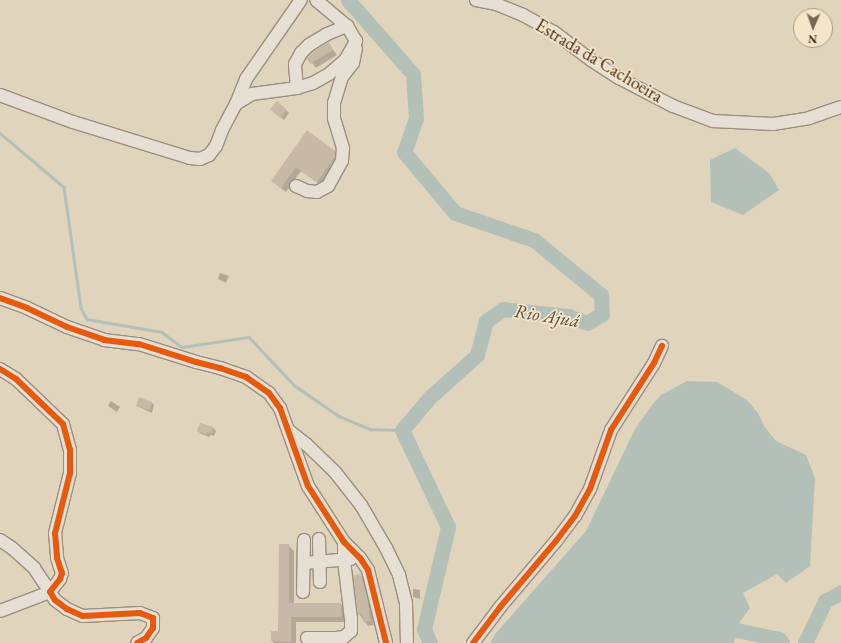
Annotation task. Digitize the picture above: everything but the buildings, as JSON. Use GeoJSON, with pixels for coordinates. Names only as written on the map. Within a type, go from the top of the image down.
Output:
{"type":"FeatureCollection","features":[{"type":"Feature","properties":{"kind":"street"},"geometry":{"type":"LineString","coordinates":[[0,95],[74,122],[190,158],[200,159],[209,155],[216,146],[246,79],[301,0]]}},
{"type":"Feature","properties":{"kind":"street"},"geometry":{"type":"LineString","coordinates":[[296,186],[307,191],[317,192],[328,186],[342,161],[343,148],[334,118],[334,103],[342,77],[352,64],[356,52],[356,41],[348,26],[316,0]]}},
{"type":"Feature","properties":{"kind":"street","name":"Estrada da Cachoeira"},"geometry":{"type":"LineString","coordinates":[[476,0],[497,2],[523,15],[554,32],[591,60],[619,78],[673,106],[713,121],[773,124],[809,118],[841,107]]}},
{"type":"Feature","properties":{"kind":"street"},"geometry":{"type":"LineString","coordinates":[[297,88],[295,64],[301,53],[309,45],[327,34],[348,26]]}},
{"type":"Feature","properties":{"kind":"street"},"geometry":{"type":"LineString","coordinates":[[236,104],[252,94],[297,88],[313,83],[329,74],[346,59],[356,41]]}},
{"type":"Feature","properties":{"kind":"street"},"geometry":{"type":"LineString","coordinates":[[0,298],[27,308],[67,327],[104,340],[139,344],[246,377],[269,393],[280,408],[297,460],[308,486],[344,542],[360,558],[368,570],[386,643]]}},
{"type":"Feature","properties":{"kind":"street"},"geometry":{"type":"LineString","coordinates":[[473,643],[501,606],[556,542],[576,516],[593,482],[612,430],[654,363],[662,346]]}},
{"type":"Feature","properties":{"kind":"street"},"geometry":{"type":"LineString","coordinates":[[0,369],[16,379],[63,424],[70,450],[70,473],[55,533],[57,558],[62,573],[60,579],[50,592],[0,611]]}},
{"type":"Feature","properties":{"kind":"street"},"geometry":{"type":"LineString","coordinates":[[288,430],[306,444],[335,472],[361,505],[386,548],[399,575],[406,603],[407,643]]}},
{"type":"Feature","properties":{"kind":"street"},"geometry":{"type":"LineString","coordinates":[[319,539],[320,582]]}},
{"type":"Feature","properties":{"kind":"street"},"geometry":{"type":"LineString","coordinates":[[0,540],[12,548],[34,568],[55,600],[67,609],[83,616],[140,613],[153,618],[153,628],[146,638],[138,643]]}},
{"type":"Feature","properties":{"kind":"street"},"geometry":{"type":"LineString","coordinates":[[303,592],[304,540]]}},
{"type":"Feature","properties":{"kind":"street"},"geometry":{"type":"LineString","coordinates":[[307,638],[344,637],[350,631],[352,619],[344,560],[344,542]]}},
{"type":"Feature","properties":{"kind":"street"},"geometry":{"type":"LineString","coordinates":[[304,563],[360,558]]}},
{"type":"Feature","properties":{"kind":"shaded area"},"geometry":{"type":"Polygon","coordinates":[[[735,148],[770,174],[779,190],[743,215],[711,202],[710,160],[735,148]]]}},
{"type":"Feature","properties":{"kind":"shaded area"},"geometry":{"type":"Polygon","coordinates":[[[687,381],[717,382],[747,400],[758,413],[764,426],[776,441],[806,455],[815,478],[810,566],[786,583],[777,574],[743,593],[750,608],[739,623],[734,643],[490,643],[496,633],[586,531],[635,429],[652,405],[661,395],[687,381]]]}},
{"type":"Feature","properties":{"kind":"waterway","name":"Rio Ajuá"},"geometry":{"type":"LineString","coordinates":[[348,0],[413,74],[416,118],[404,152],[455,213],[534,240],[601,295],[602,314],[587,323],[568,316],[503,309],[486,321],[477,355],[430,397],[402,430],[448,527],[424,629],[430,643]]}},
{"type":"Feature","properties":{"kind":"waterway"},"geometry":{"type":"LineString","coordinates":[[0,133],[64,187],[81,308],[87,319],[162,332],[182,347],[249,337],[294,385],[339,416],[370,429],[402,430]]}},
{"type":"Feature","properties":{"kind":"waterway"},"geometry":{"type":"LineString","coordinates":[[805,643],[825,601],[841,592]]}},
{"type":"Feature","properties":{"kind":"waterway","name":"Rio Ajuá"},"geometry":{"type":"LineString","coordinates":[[717,626],[779,639],[782,643]]}},
{"type":"Feature","properties":{"kind":"cycle path"},"geometry":{"type":"LineString","coordinates":[[0,298],[27,308],[67,327],[104,340],[139,344],[246,377],[269,393],[280,408],[308,486],[344,542],[360,558],[368,570],[386,643]]}},
{"type":"Feature","properties":{"kind":"cycle path"},"geometry":{"type":"LineString","coordinates":[[473,643],[501,606],[556,541],[575,516],[590,489],[611,430],[654,363],[662,346]]}},
{"type":"Feature","properties":{"kind":"cycle path"},"geometry":{"type":"LineString","coordinates":[[0,369],[16,379],[63,424],[70,450],[70,473],[55,533],[57,558],[62,573],[60,579],[50,592],[55,600],[67,609],[83,616],[140,613],[153,618],[153,628],[146,638],[137,643]]}}]}
